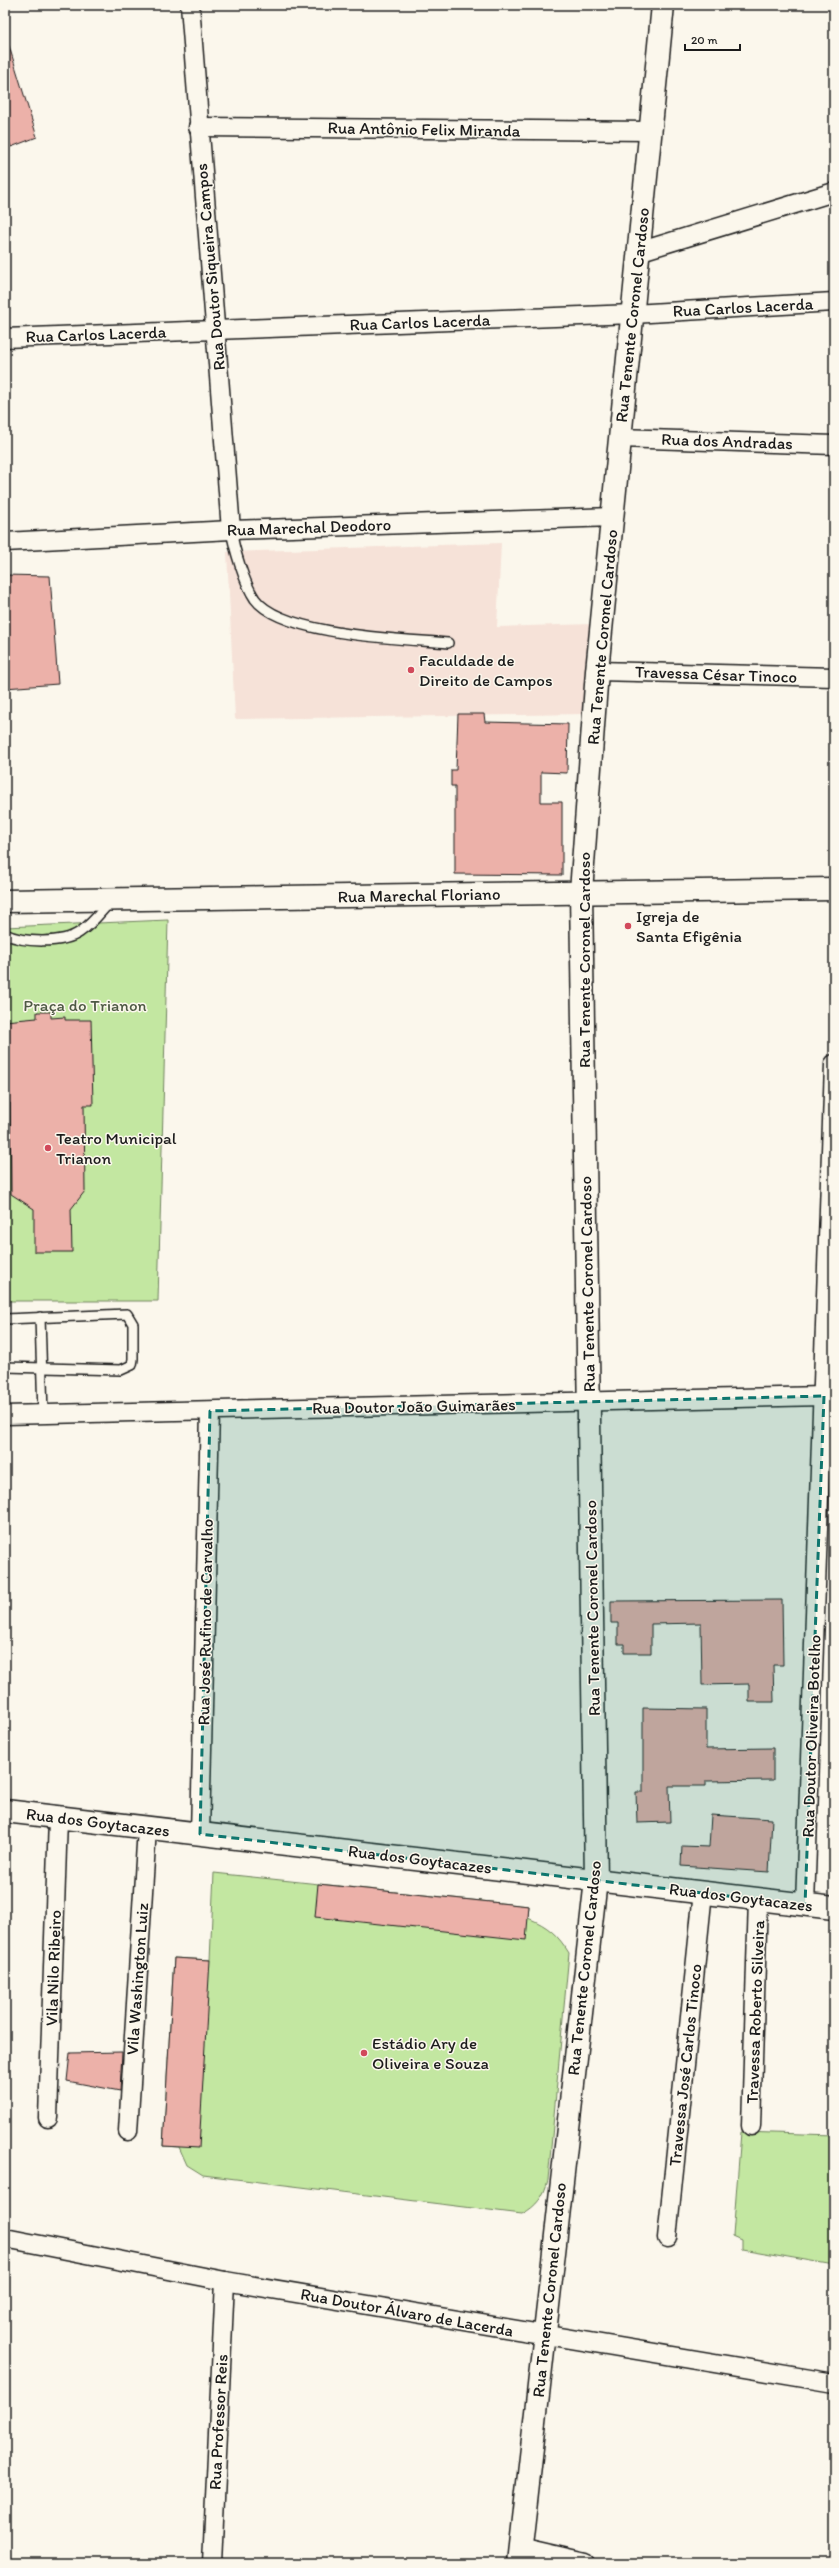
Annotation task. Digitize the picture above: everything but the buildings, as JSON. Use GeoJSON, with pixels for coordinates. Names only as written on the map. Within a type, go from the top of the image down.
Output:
{"type":"FeatureCollection","features":[{"type":"Feature","properties":{"kind":"main road","name":"Rua Tenente Coronel Cardoso"},"geometry":{"type":"LineString","coordinates":[[519,2556],[596,1880],[590,1402],[581,892],[597,671],[663,5]]}},
{"type":"Feature","properties":{"kind":"main road","name":"Rua Marechal Floriano"},"geometry":{"type":"LineString","coordinates":[[5,901],[834,889]]}},
{"type":"Feature","properties":{"kind":"main road","name":"Rua dos Goytacazes"},"geometry":{"type":"LineString","coordinates":[[5,1812],[834,1908]]}},
{"type":"Feature","properties":{"kind":"street","name":"Rua Doutor Siqueira Campos"},"geometry":{"type":"LineString","coordinates":[[190,5],[198,127],[217,330],[231,530]]}},
{"type":"Feature","properties":{"kind":"street","name":"Rua Antônio Felix Miranda"},"geometry":{"type":"LineString","coordinates":[[198,127],[651,131]]}},
{"type":"Feature","properties":{"kind":"street"},"geometry":{"type":"LineString","coordinates":[[638,252],[834,192]]}},
{"type":"Feature","properties":{"kind":"street","name":"Rua Carlos Lacerda"},"geometry":{"type":"LineString","coordinates":[[5,338],[633,314],[834,302]]}},
{"type":"Feature","properties":{"kind":"street","name":"Rua dos Andradas"},"geometry":{"type":"LineString","coordinates":[[619,438],[834,445]]}},
{"type":"Feature","properties":{"kind":"street","name":"Rua Marechal Deodoro"},"geometry":{"type":"LineString","coordinates":[[5,542],[231,530],[612,517]]}},
{"type":"Feature","properties":{"kind":"street","name":"Travessa César Tinoco"},"geometry":{"type":"LineString","coordinates":[[597,671],[834,677]]}},
{"type":"Feature","properties":{"kind":"street","name":"Rua Doutor Oliveira Botelho"},"geometry":{"type":"LineString","coordinates":[[805,1905],[824,1396],[834,1064]]}},
{"type":"Feature","properties":{"kind":"street","name":"Rua Doutor João Guimarães"},"geometry":{"type":"LineString","coordinates":[[5,1415],[824,1396]]}},
{"type":"Feature","properties":{"kind":"street","name":"Rua José Rufino de Carvalho"},"geometry":{"type":"LineString","coordinates":[[200,1834],[210,1411]]}},
{"type":"Feature","properties":{"kind":"street","name":"Vila Nilo Ribeiro"},"geometry":{"type":"LineString","coordinates":[[48,2118],[58,1818]]}},
{"type":"Feature","properties":{"kind":"street","name":"Vila Washington Luiz"},"geometry":{"type":"LineString","coordinates":[[128,2131],[147,1828]]}},
{"type":"Feature","properties":{"kind":"street","name":"Travessa José Carlos Tinoco"},"geometry":{"type":"LineString","coordinates":[[667,2238],[703,1892]]}},
{"type":"Feature","properties":{"kind":"street","name":"Travessa Roberto Silveira"},"geometry":{"type":"LineString","coordinates":[[751,2126],[758,1899]]}},
{"type":"Feature","properties":{"kind":"street","name":"Rua Doutor Álvaro de Lacerda"},"geometry":{"type":"LineString","coordinates":[[5,2238],[225,2281],[834,2383]]}},
{"type":"Feature","properties":{"kind":"street","name":"Rua Professor Reis"},"geometry":{"type":"LineString","coordinates":[[212,2563],[225,2281]]}},
{"type":"Feature","properties":{"kind":"street"},"geometry":{"type":"LineString","coordinates":[[519,2556],[585,2563]]}},
{"type":"Feature","properties":{"kind":"lane"},"geometry":{"type":"LineString","coordinates":[[231,530],[234,550],[255,598],[269,612],[324,631],[448,643]]}},
{"type":"Feature","properties":{"kind":"lane"},"geometry":{"type":"LineString","coordinates":[[5,934],[30,941],[67,938],[87,927],[113,899]]}},
{"type":"Feature","properties":{"kind":"lane"},"geometry":{"type":"LineString","coordinates":[[5,1319],[127,1314],[133,1324],[133,1360],[128,1369],[5,1367]]}},
{"type":"Feature","properties":{"kind":"lane"},"geometry":{"type":"LineString","coordinates":[[40,1317],[43,1414]]}},
{"type":"Feature","properties":{"kind":"highlighted area"},"geometry":{"type":"Polygon","coordinates":[[[824,1396],[805,1905],[200,1834],[210,1411],[824,1396]]]}},
{"type":"Feature","properties":{"kind":"shaded area","name":"Faculdade de Direito de Campos"},"geometry":{"type":"Polygon","coordinates":[[[501,543],[497,627],[592,624],[585,714],[235,719],[227,552],[501,543]]]}},
{"type":"Feature","properties":{"kind":"green space","name":"Praça do Trianon"},"geometry":{"type":"Polygon","coordinates":[[[168,920],[158,1301],[5,1301],[5,927],[168,920]]]}},
{"type":"Feature","properties":{"kind":"green space","name":"Estádio Ary de Oliveira e Souza"},"geometry":{"type":"Polygon","coordinates":[[[214,1873],[529,1906],[528,1918],[541,1924],[552,1932],[561,1941],[569,1953],[548,2180],[542,2196],[532,2208],[522,2214],[203,2175],[187,2165],[179,2147],[163,2146],[174,1958],[210,1960],[214,1873]]]}},
{"type":"Feature","properties":{"kind":"green space"},"geometry":{"type":"Polygon","coordinates":[[[741,2132],[834,2135],[834,2265],[742,2249],[742,2240],[733,2236],[741,2132]]]}},
{"type":"Feature","properties":{"kind":"place","name":"Faculdade de Direito de Campos"},"geometry":{"type":"Point","coordinates":[411,670]}},
{"type":"Feature","properties":{"kind":"place","name":"Igreja de Santa Efigênia"},"geometry":{"type":"Point","coordinates":[628,926]}},
{"type":"Feature","properties":{"kind":"place","name":"Teatro Municipal Trianon"},"geometry":{"type":"Point","coordinates":[48,1148]}},
{"type":"Feature","properties":{"kind":"place","name":"Estádio Ary de Oliveira e Souza"},"geometry":{"type":"Point","coordinates":[364,2053]}}]}
